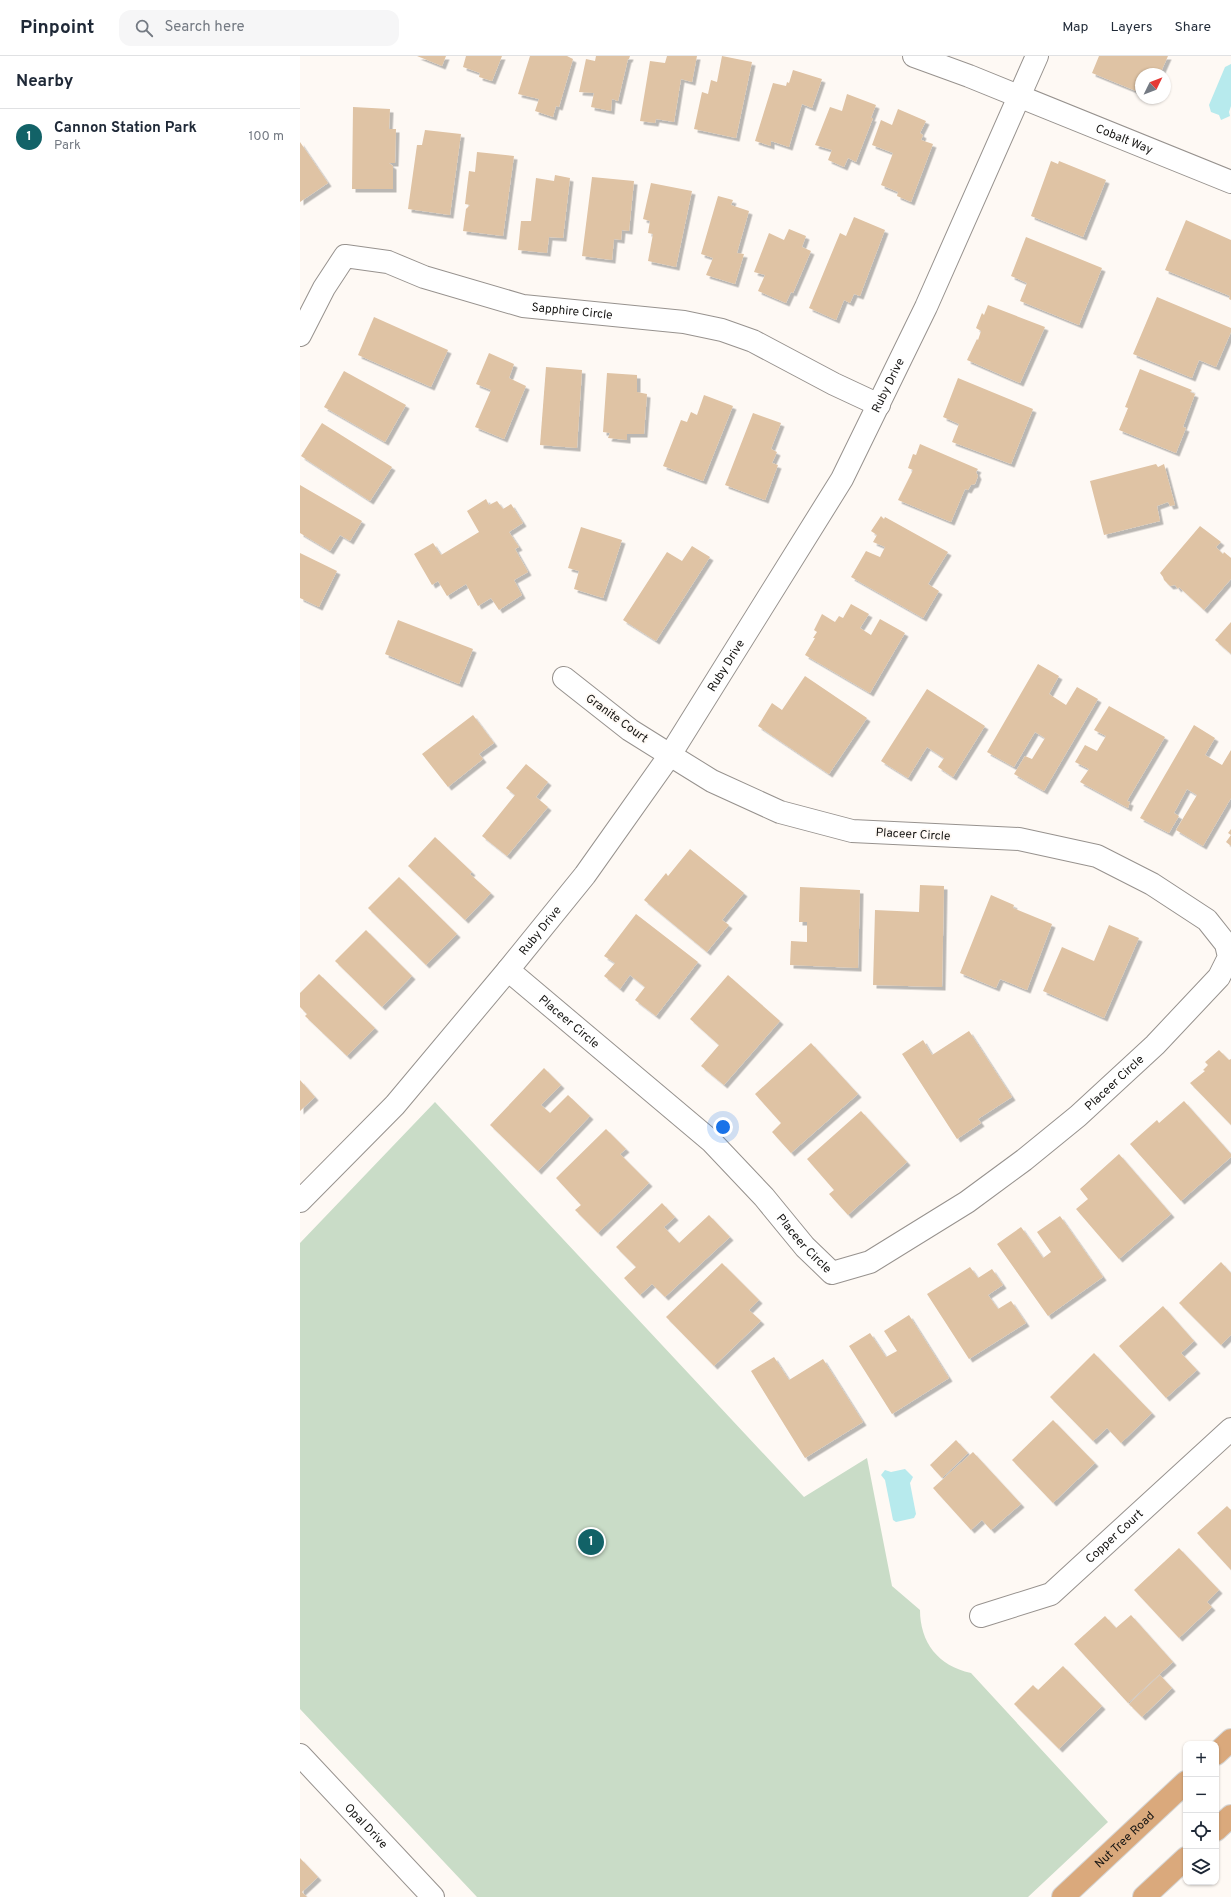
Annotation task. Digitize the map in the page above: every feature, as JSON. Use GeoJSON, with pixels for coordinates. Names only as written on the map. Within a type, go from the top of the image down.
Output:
{"type":"FeatureCollection","features":[{"type":"Feature","properties":{"kind":"main road"},"geometry":{"type":"LineString","coordinates":[[1219,1751],[1231,1740]]}},
{"type":"Feature","properties":{"kind":"main road","name":"Nut Tree Road"},"geometry":{"type":"LineString","coordinates":[[1063,1897],[1183,1785]]}},
{"type":"Feature","properties":{"kind":"main road"},"geometry":{"type":"LineString","coordinates":[[1219,1827],[1231,1816]]}},
{"type":"Feature","properties":{"kind":"main road"},"geometry":{"type":"LineString","coordinates":[[1144,1897],[1183,1861]]}},
{"type":"Feature","properties":{"kind":"street","name":"Cobalt Way"},"geometry":{"type":"LineString","coordinates":[[914,56],[1018,96],[1231,182]]}},
{"type":"Feature","properties":{"kind":"street","name":"Ruby Drive"},"geometry":{"type":"LineString","coordinates":[[300,1201],[395,1105],[508,970],[584,876],[670,756],[842,479],[879,406],[926,307],[1037,56]]}},
{"type":"Feature","properties":{"kind":"street","name":"Sapphire Circle"},"geometry":{"type":"LineString","coordinates":[[300,335],[324,288],[345,256],[388,262],[424,277],[523,306],[684,322],[722,330],[753,341],[879,406]]}},
{"type":"Feature","properties":{"kind":"street","name":"Granite Court"},"geometry":{"type":"LineString","coordinates":[[564,678],[630,730],[670,756]]}},
{"type":"Feature","properties":{"kind":"street","name":"Placeer Circle"},"geometry":{"type":"LineString","coordinates":[[508,970],[711,1141],[764,1197],[805,1247],[832,1273],[870,1262],[967,1202],[1024,1160],[1078,1116],[1155,1045],[1219,977],[1229,957],[1226,944],[1207,920],[1152,884],[1097,856],[1019,839],[852,830],[780,812],[712,781],[670,756]]}},
{"type":"Feature","properties":{"kind":"street","name":"Copper Court"},"geometry":{"type":"LineString","coordinates":[[981,1616],[1051,1594],[1231,1429]]}},
{"type":"Feature","properties":{"kind":"street","name":"Opal Drive"},"geometry":{"type":"LineString","coordinates":[[300,1755],[433,1897]]}},
{"type":"Feature","properties":{"kind":"green space"},"geometry":{"type":"Polygon","coordinates":[[[435,1102],[804,1497],[867,1458],[892,1586],[920,1610],[923,1632],[927,1642],[933,1651],[949,1665],[959,1670],[971,1673],[1108,1822],[1028,1897],[477,1897],[300,1709],[300,1243],[435,1102]]]}},
{"type":"Feature","properties":{"kind":"water"},"geometry":{"type":"Polygon","coordinates":[[[1231,64],[1230,116],[1221,120],[1219,115],[1211,112],[1209,105],[1225,67],[1231,64]]]}},
{"type":"Feature","properties":{"kind":"water"},"geometry":{"type":"Polygon","coordinates":[[[905,1469],[913,1477],[910,1483],[916,1514],[914,1518],[896,1522],[893,1520],[885,1480],[881,1475],[885,1470],[891,1472],[905,1469]]]}},
{"type":"Feature","properties":{"kind":"building"},"geometry":{"type":"Polygon","coordinates":[[[417,56],[446,56],[442,66],[417,56]]]}},
{"type":"Feature","properties":{"kind":"building"},"geometry":{"type":"Polygon","coordinates":[[[466,56],[502,56],[492,81],[479,77],[480,73],[463,67],[466,56]]]}},
{"type":"Feature","properties":{"kind":"building"},"geometry":{"type":"Polygon","coordinates":[[[530,56],[567,56],[573,59],[559,107],[556,106],[553,117],[535,111],[539,99],[518,94],[530,56]]]}},
{"type":"Feature","properties":{"kind":"building"},"geometry":{"type":"Polygon","coordinates":[[[596,56],[630,56],[618,101],[612,99],[611,111],[591,107],[594,93],[579,92],[586,59],[595,61],[596,56]]]}},
{"type":"Feature","properties":{"kind":"building"},"geometry":{"type":"Polygon","coordinates":[[[667,56],[697,56],[692,82],[681,79],[674,122],[656,119],[655,123],[640,121],[650,61],[665,63],[667,56]]]}},
{"type":"Feature","properties":{"kind":"building"},"geometry":{"type":"Polygon","coordinates":[[[722,56],[752,62],[736,138],[694,129],[702,92],[708,94],[711,80],[717,82],[722,56]]]}},
{"type":"Feature","properties":{"kind":"building"},"geometry":{"type":"Polygon","coordinates":[[[1099,56],[1168,56],[1163,68],[1135,68],[1135,91],[1092,73],[1099,56]]]}},
{"type":"Feature","properties":{"kind":"building"},"geometry":{"type":"Polygon","coordinates":[[[793,70],[822,79],[812,108],[802,104],[789,147],[771,141],[771,146],[755,141],[773,83],[786,86],[787,82],[789,83],[793,70]]]}},
{"type":"Feature","properties":{"kind":"building"},"geometry":{"type":"Polygon","coordinates":[[[847,94],[876,105],[871,118],[873,118],[856,162],[848,158],[844,167],[828,160],[832,150],[815,145],[830,107],[842,111],[847,94]]]}},
{"type":"Feature","properties":{"kind":"building"},"geometry":{"type":"Polygon","coordinates":[[[353,107],[390,109],[389,129],[396,129],[395,163],[389,163],[393,166],[393,189],[352,189],[353,107]]]}},
{"type":"Feature","properties":{"kind":"building"},"geometry":{"type":"Polygon","coordinates":[[[898,109],[926,121],[920,133],[923,135],[921,140],[933,144],[911,202],[897,196],[898,192],[881,185],[893,153],[872,145],[881,120],[892,125],[898,109]]]}},
{"type":"Feature","properties":{"kind":"building"},"geometry":{"type":"Polygon","coordinates":[[[425,130],[461,134],[450,215],[408,209],[417,145],[422,145],[425,130]]]}},
{"type":"Feature","properties":{"kind":"building"},"geometry":{"type":"Polygon","coordinates":[[[300,142],[328,183],[300,202],[300,142]]]}},
{"type":"Feature","properties":{"kind":"building"},"geometry":{"type":"Polygon","coordinates":[[[477,152],[514,156],[503,236],[463,231],[466,209],[470,205],[465,204],[469,171],[475,172],[477,152]]]}},
{"type":"Feature","properties":{"kind":"building"},"geometry":{"type":"Polygon","coordinates":[[[1051,161],[1058,164],[1059,161],[1106,180],[1083,237],[1031,216],[1051,161]]]}},
{"type":"Feature","properties":{"kind":"building"},"geometry":{"type":"Polygon","coordinates":[[[555,175],[570,178],[563,238],[549,237],[547,253],[518,250],[521,221],[531,221],[536,178],[554,181],[555,175]]]}},
{"type":"Feature","properties":{"kind":"building"},"geometry":{"type":"Polygon","coordinates":[[[592,177],[634,181],[629,231],[622,230],[621,240],[614,239],[612,260],[582,256],[592,177]]]}},
{"type":"Feature","properties":{"kind":"building"},"geometry":{"type":"Polygon","coordinates":[[[651,183],[692,191],[676,267],[648,261],[653,234],[648,233],[650,221],[643,219],[651,183]]]}},
{"type":"Feature","properties":{"kind":"building"},"geometry":{"type":"Polygon","coordinates":[[[718,196],[733,200],[731,205],[749,211],[737,253],[744,254],[735,284],[706,275],[713,258],[701,254],[718,196]]]}},
{"type":"Feature","properties":{"kind":"building"},"geometry":{"type":"Polygon","coordinates":[[[854,217],[885,230],[860,296],[854,294],[850,303],[844,300],[836,320],[809,308],[840,233],[846,236],[854,217]]]}},
{"type":"Feature","properties":{"kind":"building"},"geometry":{"type":"Polygon","coordinates":[[[1186,220],[1231,240],[1231,300],[1229,299],[1230,296],[1165,270],[1186,220]]]}},
{"type":"Feature","properties":{"kind":"building"},"geometry":{"type":"Polygon","coordinates":[[[789,229],[806,236],[802,247],[811,251],[793,293],[791,292],[786,303],[758,291],[765,275],[754,272],[769,233],[784,240],[789,229]]]}},
{"type":"Feature","properties":{"kind":"building"},"geometry":{"type":"Polygon","coordinates":[[[1026,237],[1102,268],[1079,325],[1020,301],[1027,283],[1011,276],[1026,237]]]}},
{"type":"Feature","properties":{"kind":"building"},"geometry":{"type":"Polygon","coordinates":[[[1157,297],[1231,328],[1231,332],[1216,367],[1199,360],[1192,378],[1133,354],[1157,297]]]}},
{"type":"Feature","properties":{"kind":"building"},"geometry":{"type":"Polygon","coordinates":[[[988,305],[1045,327],[1020,383],[967,360],[977,339],[978,340],[981,331],[976,328],[982,313],[984,315],[988,305]]]}},
{"type":"Feature","properties":{"kind":"building"},"geometry":{"type":"Polygon","coordinates":[[[374,317],[448,350],[431,387],[358,355],[374,317]]]}},
{"type":"Feature","properties":{"kind":"building"},"geometry":{"type":"Polygon","coordinates":[[[489,353],[514,364],[509,378],[526,386],[504,439],[475,427],[491,390],[476,384],[489,353]]]}},
{"type":"Feature","properties":{"kind":"building"},"geometry":{"type":"Polygon","coordinates":[[[546,367],[582,370],[577,448],[540,445],[546,367]]]}},
{"type":"Feature","properties":{"kind":"building"},"geometry":{"type":"Polygon","coordinates":[[[1140,369],[1192,390],[1190,392],[1195,394],[1183,427],[1186,428],[1176,453],[1119,430],[1128,408],[1125,407],[1140,369]]]}},
{"type":"Feature","properties":{"kind":"building"},"geometry":{"type":"Polygon","coordinates":[[[344,371],[406,405],[385,442],[324,407],[344,371]]]}},
{"type":"Feature","properties":{"kind":"building"},"geometry":{"type":"Polygon","coordinates":[[[607,373],[637,375],[637,392],[647,394],[644,434],[627,434],[627,440],[608,438],[610,433],[603,432],[607,373]]]}},
{"type":"Feature","properties":{"kind":"building"},"geometry":{"type":"Polygon","coordinates":[[[958,378],[1033,409],[1011,464],[952,442],[959,424],[943,417],[958,378]]]}},
{"type":"Feature","properties":{"kind":"building"},"geometry":{"type":"Polygon","coordinates":[[[704,395],[733,406],[703,481],[663,466],[681,420],[687,422],[691,412],[697,415],[704,395]]]}},
{"type":"Feature","properties":{"kind":"building"},"geometry":{"type":"Polygon","coordinates":[[[753,413],[781,423],[771,449],[777,452],[772,463],[778,465],[765,500],[725,485],[753,413]]]}},
{"type":"Feature","properties":{"kind":"building"},"geometry":{"type":"Polygon","coordinates":[[[322,423],[392,467],[370,501],[301,456],[322,423]]]}},
{"type":"Feature","properties":{"kind":"building"},"geometry":{"type":"Polygon","coordinates":[[[920,444],[978,469],[976,472],[978,476],[975,484],[971,485],[968,490],[965,489],[951,522],[898,500],[913,470],[908,468],[913,454],[916,455],[920,444]]]}},
{"type":"Feature","properties":{"kind":"building"},"geometry":{"type":"Polygon","coordinates":[[[1156,464],[1158,467],[1164,464],[1175,505],[1170,506],[1168,502],[1157,506],[1160,521],[1104,535],[1090,481],[1156,464]]]}},
{"type":"Feature","properties":{"kind":"building"},"geometry":{"type":"Polygon","coordinates":[[[300,485],[362,521],[350,541],[340,535],[330,551],[300,533],[300,485]]]}},
{"type":"Feature","properties":{"kind":"building"},"geometry":{"type":"Polygon","coordinates":[[[486,499],[489,505],[497,501],[503,509],[511,504],[523,523],[509,532],[519,547],[515,549],[528,572],[514,580],[522,595],[499,610],[491,598],[478,606],[466,584],[447,596],[438,581],[432,585],[414,554],[433,543],[441,555],[479,532],[467,511],[486,499]]]}},
{"type":"Feature","properties":{"kind":"building"},"geometry":{"type":"Polygon","coordinates":[[[881,516],[884,519],[885,517],[948,552],[928,584],[939,591],[923,618],[851,577],[866,551],[880,557],[885,547],[873,542],[877,535],[871,531],[881,516]]]}},
{"type":"Feature","properties":{"kind":"building"},"geometry":{"type":"Polygon","coordinates":[[[1200,526],[1221,542],[1216,547],[1223,554],[1224,552],[1231,558],[1231,579],[1204,610],[1179,587],[1178,589],[1175,585],[1170,586],[1160,573],[1200,526]]]}},
{"type":"Feature","properties":{"kind":"building"},"geometry":{"type":"Polygon","coordinates":[[[581,527],[622,540],[603,598],[574,589],[579,571],[568,568],[581,527]]]}},
{"type":"Feature","properties":{"kind":"building"},"geometry":{"type":"Polygon","coordinates":[[[692,546],[710,557],[656,641],[623,620],[667,552],[682,561],[692,546]]]}},
{"type":"Feature","properties":{"kind":"building"},"geometry":{"type":"Polygon","coordinates":[[[300,553],[337,571],[319,607],[300,598],[300,553]]]}},
{"type":"Feature","properties":{"kind":"building"},"geometry":{"type":"Polygon","coordinates":[[[851,604],[869,614],[860,628],[871,635],[880,619],[905,633],[870,693],[805,655],[815,638],[813,638],[817,632],[814,630],[822,614],[835,622],[839,616],[843,618],[851,604]]]}},
{"type":"Feature","properties":{"kind":"building"},"geometry":{"type":"Polygon","coordinates":[[[398,620],[473,649],[459,684],[385,654],[398,620]]]}},
{"type":"Feature","properties":{"kind":"building"},"geometry":{"type":"Polygon","coordinates":[[[1231,622],[1231,654],[1215,640],[1231,622]]]}},
{"type":"Feature","properties":{"kind":"building"},"geometry":{"type":"Polygon","coordinates":[[[1038,664],[1059,676],[1049,694],[1066,705],[1077,687],[1098,699],[1044,791],[1014,774],[1025,756],[1032,759],[1045,738],[1035,732],[1014,767],[987,752],[1038,664]]]}},
{"type":"Feature","properties":{"kind":"building"},"geometry":{"type":"Polygon","coordinates":[[[805,676],[867,718],[829,774],[758,726],[772,703],[782,710],[805,676]]]}},
{"type":"Feature","properties":{"kind":"building"},"geometry":{"type":"Polygon","coordinates":[[[927,689],[985,726],[953,777],[938,767],[944,758],[927,747],[908,778],[881,761],[927,689]]]}},
{"type":"Feature","properties":{"kind":"building"},"geometry":{"type":"Polygon","coordinates":[[[1109,706],[1165,737],[1127,801],[1130,802],[1128,808],[1080,782],[1089,769],[1075,762],[1085,745],[1097,751],[1106,736],[1094,730],[1109,706]]]}},
{"type":"Feature","properties":{"kind":"building"},"geometry":{"type":"Polygon","coordinates":[[[473,715],[494,743],[479,754],[483,759],[448,787],[422,754],[473,715]]]}},
{"type":"Feature","properties":{"kind":"building"},"geometry":{"type":"Polygon","coordinates":[[[1194,725],[1215,738],[1205,755],[1222,765],[1231,750],[1231,798],[1203,846],[1176,830],[1197,795],[1187,789],[1174,813],[1179,816],[1169,833],[1140,818],[1194,725]]]}},
{"type":"Feature","properties":{"kind":"building"},"geometry":{"type":"Polygon","coordinates":[[[526,764],[548,782],[536,797],[548,807],[507,856],[482,836],[515,795],[506,788],[526,764]]]}},
{"type":"Feature","properties":{"kind":"building"},"geometry":{"type":"Polygon","coordinates":[[[1231,835],[1231,846],[1226,842],[1231,835]]]}},
{"type":"Feature","properties":{"kind":"building"},"geometry":{"type":"Polygon","coordinates":[[[435,837],[472,872],[470,874],[491,893],[465,920],[408,866],[435,837]]]}},
{"type":"Feature","properties":{"kind":"building"},"geometry":{"type":"Polygon","coordinates":[[[690,849],[744,893],[722,920],[729,925],[707,952],[644,900],[666,873],[668,876],[690,849]]]}},
{"type":"Feature","properties":{"kind":"building"},"geometry":{"type":"Polygon","coordinates":[[[399,877],[457,934],[426,965],[368,908],[399,877]]]}},
{"type":"Feature","properties":{"kind":"building"},"geometry":{"type":"Polygon","coordinates":[[[920,885],[944,886],[942,987],[873,985],[875,910],[919,912],[920,885]]]}},
{"type":"Feature","properties":{"kind":"building"},"geometry":{"type":"Polygon","coordinates":[[[800,887],[860,890],[858,968],[790,965],[791,941],[807,942],[807,922],[799,922],[800,887]]]}},
{"type":"Feature","properties":{"kind":"building"},"geometry":{"type":"Polygon","coordinates":[[[991,895],[1014,905],[1013,908],[1052,924],[1027,990],[1000,979],[996,988],[960,973],[991,895]]]}},
{"type":"Feature","properties":{"kind":"building"},"geometry":{"type":"Polygon","coordinates":[[[636,914],[698,962],[656,1016],[635,1000],[645,987],[630,975],[620,989],[604,976],[615,963],[604,956],[636,914]]]}},
{"type":"Feature","properties":{"kind":"building"},"geometry":{"type":"Polygon","coordinates":[[[1109,925],[1139,938],[1104,1018],[1043,991],[1062,947],[1094,961],[1109,925]]]}},
{"type":"Feature","properties":{"kind":"building"},"geometry":{"type":"Polygon","coordinates":[[[366,930],[412,976],[382,1007],[335,961],[366,930]]]}},
{"type":"Feature","properties":{"kind":"building"},"geometry":{"type":"Polygon","coordinates":[[[319,974],[375,1028],[347,1056],[305,1016],[307,1014],[300,1007],[300,993],[319,974]]]}},
{"type":"Feature","properties":{"kind":"building"},"geometry":{"type":"Polygon","coordinates":[[[728,975],[780,1021],[724,1085],[701,1066],[719,1045],[690,1019],[728,975]]]}},
{"type":"Feature","properties":{"kind":"building"},"geometry":{"type":"Polygon","coordinates":[[[969,1031],[1012,1097],[978,1119],[981,1123],[957,1139],[902,1054],[923,1040],[932,1055],[969,1031]]]}},
{"type":"Feature","properties":{"kind":"building"},"geometry":{"type":"Polygon","coordinates":[[[811,1043],[858,1094],[791,1153],[772,1132],[781,1123],[755,1094],[811,1043]]]}},
{"type":"Feature","properties":{"kind":"building"},"geometry":{"type":"Polygon","coordinates":[[[1219,1050],[1229,1060],[1231,1059],[1231,1125],[1190,1083],[1205,1071],[1203,1070],[1208,1065],[1205,1062],[1219,1050]]]}},
{"type":"Feature","properties":{"kind":"building"},"geometry":{"type":"Polygon","coordinates":[[[544,1068],[561,1085],[541,1105],[550,1113],[568,1095],[590,1116],[538,1171],[490,1125],[544,1068]]]}},
{"type":"Feature","properties":{"kind":"building"},"geometry":{"type":"Polygon","coordinates":[[[300,1080],[315,1097],[300,1111],[300,1080]]]}},
{"type":"Feature","properties":{"kind":"building"},"geometry":{"type":"Polygon","coordinates":[[[1184,1101],[1231,1154],[1231,1157],[1181,1201],[1130,1144],[1157,1120],[1159,1123],[1184,1101]]]}},
{"type":"Feature","properties":{"kind":"building"},"geometry":{"type":"Polygon","coordinates":[[[861,1111],[907,1162],[848,1215],[829,1194],[834,1190],[807,1159],[861,1111]]]}},
{"type":"Feature","properties":{"kind":"building"},"geometry":{"type":"Polygon","coordinates":[[[606,1129],[626,1149],[620,1154],[649,1183],[598,1233],[575,1210],[581,1205],[556,1178],[606,1129]]]}},
{"type":"Feature","properties":{"kind":"building"},"geometry":{"type":"Polygon","coordinates":[[[1119,1154],[1171,1214],[1119,1259],[1076,1209],[1088,1199],[1080,1189],[1119,1154]]]}},
{"type":"Feature","properties":{"kind":"building"},"geometry":{"type":"Polygon","coordinates":[[[662,1203],[675,1217],[664,1227],[679,1243],[709,1215],[730,1237],[665,1297],[652,1284],[640,1295],[624,1278],[636,1267],[616,1247],[662,1203]]]}},
{"type":"Feature","properties":{"kind":"building"},"geometry":{"type":"Polygon","coordinates":[[[1060,1216],[1103,1277],[1048,1316],[997,1244],[1021,1227],[1043,1258],[1051,1252],[1037,1232],[1060,1216]]]}},
{"type":"Feature","properties":{"kind":"building"},"geometry":{"type":"Polygon","coordinates":[[[1221,1262],[1231,1273],[1231,1335],[1221,1345],[1179,1303],[1221,1262]]]}},
{"type":"Feature","properties":{"kind":"building"},"geometry":{"type":"Polygon","coordinates":[[[722,1263],[759,1300],[749,1310],[761,1321],[714,1366],[666,1317],[722,1263]]]}},
{"type":"Feature","properties":{"kind":"building"},"geometry":{"type":"Polygon","coordinates":[[[970,1267],[978,1278],[992,1269],[1003,1285],[988,1295],[998,1309],[1011,1301],[1026,1323],[969,1359],[927,1294],[970,1267]]]}},
{"type":"Feature","properties":{"kind":"building"},"geometry":{"type":"Polygon","coordinates":[[[1163,1306],[1194,1341],[1181,1353],[1197,1370],[1166,1398],[1119,1346],[1163,1306]]]}},
{"type":"Feature","properties":{"kind":"building"},"geometry":{"type":"Polygon","coordinates":[[[909,1315],[949,1378],[892,1414],[849,1346],[870,1333],[886,1357],[897,1351],[884,1331],[909,1315]]]}},
{"type":"Feature","properties":{"kind":"building"},"geometry":{"type":"Polygon","coordinates":[[[1094,1353],[1152,1413],[1121,1443],[1107,1428],[1093,1441],[1050,1397],[1094,1353]]]}},
{"type":"Feature","properties":{"kind":"building"},"geometry":{"type":"Polygon","coordinates":[[[774,1357],[789,1380],[823,1359],[863,1422],[805,1458],[751,1371],[774,1357]]]}},
{"type":"Feature","properties":{"kind":"building"},"geometry":{"type":"Polygon","coordinates":[[[1053,1420],[1095,1463],[1053,1503],[1012,1460],[1053,1420]]]}},
{"type":"Feature","properties":{"kind":"building"},"geometry":{"type":"Polygon","coordinates":[[[956,1440],[968,1453],[942,1478],[930,1465],[956,1440]]]}},
{"type":"Feature","properties":{"kind":"building"},"geometry":{"type":"Polygon","coordinates":[[[973,1452],[1021,1504],[991,1530],[982,1520],[971,1530],[933,1488],[973,1452]]]}},
{"type":"Feature","properties":{"kind":"building"},"geometry":{"type":"Polygon","coordinates":[[[1227,1506],[1231,1510],[1231,1570],[1197,1533],[1227,1506]]]}},
{"type":"Feature","properties":{"kind":"building"},"geometry":{"type":"Polygon","coordinates":[[[1179,1548],[1219,1590],[1207,1602],[1212,1607],[1179,1638],[1134,1590],[1179,1548]]]}},
{"type":"Feature","properties":{"kind":"building"},"geometry":{"type":"Polygon","coordinates":[[[1131,1615],[1173,1662],[1128,1703],[1074,1644],[1105,1616],[1116,1628],[1131,1615]]]}},
{"type":"Feature","properties":{"kind":"building"},"geometry":{"type":"Polygon","coordinates":[[[1063,1666],[1102,1706],[1059,1749],[1014,1704],[1033,1685],[1038,1690],[1063,1666]]]}},
{"type":"Feature","properties":{"kind":"building"},"geometry":{"type":"Polygon","coordinates":[[[1160,1675],[1172,1688],[1142,1717],[1129,1704],[1160,1675]]]}},
{"type":"Feature","properties":{"kind":"building"},"geometry":{"type":"Polygon","coordinates":[[[300,1858],[318,1877],[302,1892],[307,1897],[300,1897],[300,1858]]]}},
{"type":"Feature","properties":{"kind":"place","name":"Cannon Station Park"},"geometry":{"type":"Point","coordinates":[591,1542]}}]}
